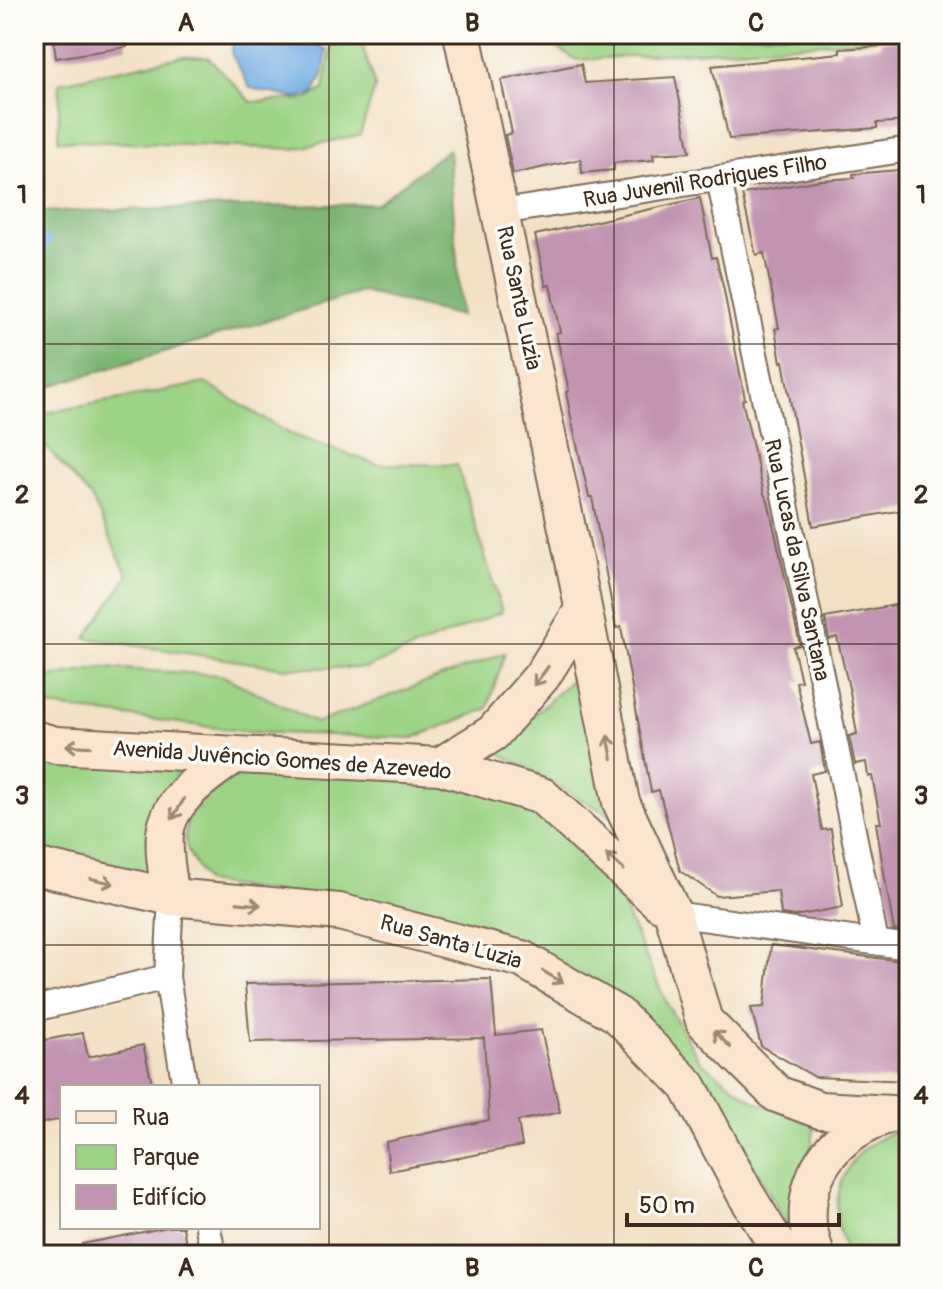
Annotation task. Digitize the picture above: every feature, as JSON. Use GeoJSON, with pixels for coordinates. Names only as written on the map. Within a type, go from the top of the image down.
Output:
{"type":"FeatureCollection","features":[{"type":"Feature","properties":{"kind":"main road","name":"Rua Santa Luzia"},"geometry":{"type":"LineString","coordinates":[[462,34],[621,802],[673,914],[704,1021],[777,1094],[820,1110],[900,1114]]}},
{"type":"Feature","properties":{"kind":"main road"},"geometry":{"type":"LineString","coordinates":[[440,766],[493,733],[542,676],[583,610]]}},
{"type":"Feature","properties":{"kind":"main road","name":"Avenida Juvêncio Gomes de Azevedo"},"geometry":{"type":"LineString","coordinates":[[34,739],[56,745],[440,766],[542,796],[673,914]]}},
{"type":"Feature","properties":{"kind":"main road"},"geometry":{"type":"LineString","coordinates":[[34,866],[171,897],[165,832],[178,804],[202,778],[233,756]]}},
{"type":"Feature","properties":{"kind":"main road","name":"Rua Santa Luzia"},"geometry":{"type":"LineString","coordinates":[[171,897],[339,912],[522,959],[618,1015],[688,1086],[745,1193],[783,1255]]}},
{"type":"Feature","properties":{"kind":"main road"},"geometry":{"type":"LineString","coordinates":[[816,1255],[808,1225],[810,1195],[820,1167],[838,1143],[862,1124],[900,1114]]}},
{"type":"Feature","properties":{"kind":"street","name":"Rua Juvenil Rodrigues Filho"},"geometry":{"type":"LineString","coordinates":[[501,212],[909,149]]}},
{"type":"Feature","properties":{"kind":"street","name":"Rua Lucas da Silva Santana"},"geometry":{"type":"LineString","coordinates":[[719,179],[876,942]]}},
{"type":"Feature","properties":{"kind":"street"},"geometry":{"type":"LineString","coordinates":[[171,897],[167,977],[185,1085]]}},
{"type":"Feature","properties":{"kind":"street"},"geometry":{"type":"LineString","coordinates":[[673,914],[909,947]]}},
{"type":"Feature","properties":{"kind":"street"},"geometry":{"type":"LineString","coordinates":[[34,1009],[167,977]]}},
{"type":"Feature","properties":{"kind":"street"},"geometry":{"type":"LineString","coordinates":[[208,1229],[213,1255]]}},
{"type":"Feature","properties":{"kind":"green space"},"geometry":{"type":"Polygon","coordinates":[[[537,34],[902,34],[866,40],[576,60],[537,34]]]}},
{"type":"Feature","properties":{"kind":"green space"},"geometry":{"type":"Polygon","coordinates":[[[360,37],[375,87],[360,135],[294,149],[58,140],[60,82],[184,56],[208,57],[251,102],[307,99],[324,89],[332,45],[360,37]]]}},
{"type":"Feature","properties":{"kind":"green space"},"geometry":{"type":"Polygon","coordinates":[[[449,149],[461,316],[362,292],[34,391],[34,212],[376,204],[449,149]]]}},
{"type":"Feature","properties":{"kind":"green space"},"geometry":{"type":"Polygon","coordinates":[[[205,383],[290,434],[376,464],[457,465],[502,612],[366,668],[285,668],[86,638],[128,576],[92,499],[34,433],[34,415],[205,383]]]}},
{"type":"Feature","properties":{"kind":"green space"},"geometry":{"type":"Polygon","coordinates":[[[505,653],[487,709],[413,738],[249,732],[34,704],[34,680],[102,668],[221,675],[317,723],[505,653]]]}},
{"type":"Feature","properties":{"kind":"green space"},"geometry":{"type":"Polygon","coordinates":[[[588,664],[613,817],[496,751],[588,664]]]}},
{"type":"Feature","properties":{"kind":"green space"},"geometry":{"type":"Polygon","coordinates":[[[34,753],[182,766],[159,804],[154,879],[34,847],[34,753]]]}},
{"type":"Feature","properties":{"kind":"green space"},"geometry":{"type":"Polygon","coordinates":[[[242,770],[382,775],[486,790],[553,817],[604,864],[667,1004],[700,1061],[754,1101],[815,1125],[796,1241],[718,1102],[646,1020],[534,953],[450,918],[205,882],[187,848],[187,823],[201,802],[242,770]]]}},
{"type":"Feature","properties":{"kind":"green space"},"geometry":{"type":"Polygon","coordinates":[[[901,1128],[909,1128],[909,1255],[849,1255],[843,1244],[838,1219],[842,1182],[864,1149],[901,1128]]]}},
{"type":"Feature","properties":{"kind":"water"},"geometry":{"type":"Polygon","coordinates":[[[235,34],[311,34],[316,43],[327,50],[323,75],[313,95],[293,98],[250,88],[231,53],[235,34]]]}},
{"type":"Feature","properties":{"kind":"building"},"geometry":{"type":"Polygon","coordinates":[[[53,34],[126,34],[127,47],[56,58],[53,34]]]}},
{"type":"Feature","properties":{"kind":"building"},"geometry":{"type":"Polygon","coordinates":[[[909,39],[909,121],[877,123],[877,128],[729,139],[712,66],[840,53],[840,49],[881,46],[881,41],[909,39]]]}},
{"type":"Feature","properties":{"kind":"building"},"geometry":{"type":"Polygon","coordinates":[[[581,64],[585,83],[675,77],[690,152],[653,154],[654,160],[614,163],[614,170],[582,173],[581,159],[513,174],[505,135],[512,133],[501,80],[581,64]]]}},
{"type":"Feature","properties":{"kind":"building"},"geometry":{"type":"Polygon","coordinates":[[[909,169],[909,509],[813,526],[775,329],[779,328],[764,253],[756,255],[742,194],[821,180],[854,178],[853,174],[909,169]]]}},
{"type":"Feature","properties":{"kind":"building"},"geometry":{"type":"Polygon","coordinates":[[[700,198],[712,258],[716,257],[723,286],[745,399],[742,400],[800,645],[793,647],[801,681],[796,682],[811,744],[820,742],[825,771],[811,774],[822,830],[831,829],[843,907],[795,916],[781,914],[778,891],[717,896],[680,871],[659,790],[651,792],[621,627],[616,628],[592,497],[589,497],[566,392],[569,391],[556,333],[560,332],[535,235],[700,198]]]}},
{"type":"Feature","properties":{"kind":"building"},"geometry":{"type":"Polygon","coordinates":[[[895,605],[909,675],[909,932],[894,930],[876,823],[881,823],[872,776],[868,776],[866,762],[855,764],[849,736],[857,734],[850,692],[837,637],[829,639],[825,618],[895,605]]]}},
{"type":"Feature","properties":{"kind":"building"},"geometry":{"type":"Polygon","coordinates":[[[771,945],[909,962],[909,1081],[815,1077],[761,1046],[751,1008],[764,1007],[771,945]]]}},
{"type":"Feature","properties":{"kind":"building"},"geometry":{"type":"Polygon","coordinates":[[[491,979],[496,1035],[541,1030],[560,1112],[518,1121],[522,1146],[389,1171],[386,1142],[489,1120],[484,1038],[250,1042],[245,984],[491,979]]]}},
{"type":"Feature","properties":{"kind":"building"},"geometry":{"type":"Polygon","coordinates":[[[83,1033],[88,1057],[143,1045],[153,1085],[60,1085],[60,1119],[34,1125],[34,1042],[83,1033]]]}},
{"type":"Feature","properties":{"kind":"building"},"geometry":{"type":"Polygon","coordinates":[[[158,1229],[183,1229],[188,1255],[83,1255],[82,1244],[158,1229]]]}},
{"type":"Feature","properties":{"kind":"waterway"},"geometry":{"type":"LineString","coordinates":[[34,240],[48,240],[34,261]]}}]}
